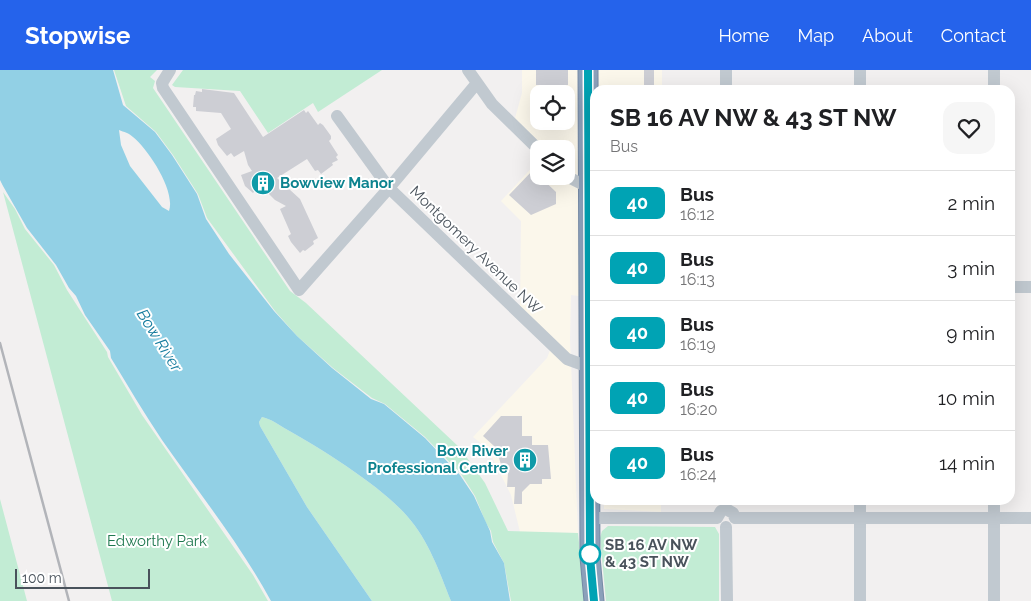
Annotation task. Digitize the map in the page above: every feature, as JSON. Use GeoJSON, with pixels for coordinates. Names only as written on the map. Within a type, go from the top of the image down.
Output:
{"type":"FeatureCollection","features":[{"type":"Feature","properties":{"kind":"highway"},"geometry":{"type":"LineString","coordinates":[[588,70],[590,236]]}},
{"type":"Feature","properties":{"kind":"highway"},"geometry":{"type":"LineString","coordinates":[[590,327],[588,368],[590,557],[594,601]]}},
{"type":"Feature","properties":{"kind":"street"},"geometry":{"type":"LineString","coordinates":[[170,70],[162,83],[163,88],[299,290],[389,188],[477,83]]}},
{"type":"Feature","properties":{"kind":"street"},"geometry":{"type":"LineString","coordinates":[[468,70],[492,104],[530,141]]}},
{"type":"Feature","properties":{"kind":"street"},"geometry":{"type":"LineString","coordinates":[[726,70],[726,85]]}},
{"type":"Feature","properties":{"kind":"street"},"geometry":{"type":"LineString","coordinates":[[860,70],[860,85]]}},
{"type":"Feature","properties":{"kind":"street"},"geometry":{"type":"LineString","coordinates":[[994,70],[994,85]]}},
{"type":"Feature","properties":{"kind":"street","name":"Montgomery Avenue NW"},"geometry":{"type":"LineString","coordinates":[[337,116],[389,188],[567,360],[588,368]]}},
{"type":"Feature","properties":{"kind":"street"},"geometry":{"type":"LineString","coordinates":[[575,180],[588,187]]}},
{"type":"Feature","properties":{"kind":"street"},"geometry":{"type":"LineString","coordinates":[[1015,287],[1031,287]]}},
{"type":"Feature","properties":{"kind":"street"},"geometry":{"type":"LineString","coordinates":[[860,505],[860,601]]}},
{"type":"Feature","properties":{"kind":"street"},"geometry":{"type":"LineString","coordinates":[[994,505],[994,601]]}},
{"type":"Feature","properties":{"kind":"street"},"geometry":{"type":"LineString","coordinates":[[726,514],[727,601]]}},
{"type":"Feature","properties":{"kind":"street"},"geometry":{"type":"LineString","coordinates":[[590,518],[726,514],[860,518],[1031,518]]}},
{"type":"Feature","properties":{"kind":"shaded area"},"geometry":{"type":"Polygon","coordinates":[[[522,70],[662,70],[662,85],[590,85],[590,297],[571,295],[570,339],[578,533],[520,532],[511,495],[488,449],[473,437],[547,358],[554,340],[520,309],[521,221],[501,201],[530,170],[530,185],[575,185],[575,140],[536,140],[515,118],[522,93],[522,70]]]}},
{"type":"Feature","properties":{"kind":"shaded area"},"geometry":{"type":"Polygon","coordinates":[[[604,505],[661,505],[661,512],[604,509],[604,505]]]}},
{"type":"Feature","properties":{"kind":"green space"},"geometry":{"type":"Polygon","coordinates":[[[114,70],[157,70],[150,77],[155,81],[153,88],[290,291],[306,303],[460,448],[485,483],[508,531],[578,533],[585,601],[511,601],[504,563],[493,542],[491,531],[475,496],[461,474],[425,437],[385,404],[372,398],[333,368],[297,336],[275,311],[207,218],[198,194],[173,155],[156,132],[126,106],[114,70]]]}},
{"type":"Feature","properties":{"kind":"green space"},"geometry":{"type":"Polygon","coordinates":[[[183,70],[382,70],[318,112],[313,103],[268,133],[240,91],[175,87],[172,85],[183,70]]]}},
{"type":"Feature","properties":{"kind":"green space","name":"Edworthy Park"},"geometry":{"type":"Polygon","coordinates":[[[3,192],[15,209],[25,229],[54,265],[67,290],[107,352],[108,357],[142,415],[253,575],[268,601],[112,601],[3,192]]]}},
{"type":"Feature","properties":{"kind":"green space"},"geometry":{"type":"Polygon","coordinates":[[[262,417],[275,422],[333,457],[396,504],[415,526],[427,546],[451,601],[372,601],[307,507],[260,426],[259,422],[262,417]]]}},
{"type":"Feature","properties":{"kind":"green space"},"geometry":{"type":"Polygon","coordinates":[[[0,499],[27,601],[0,601],[0,499]]]}},
{"type":"Feature","properties":{"kind":"green space"},"geometry":{"type":"Polygon","coordinates":[[[608,526],[715,527],[719,534],[719,601],[606,601],[600,538],[602,531],[608,526]]]}},
{"type":"Feature","properties":{"kind":"water","name":"Bow River"},"geometry":{"type":"Polygon","coordinates":[[[0,70],[113,70],[123,105],[155,132],[172,155],[197,194],[206,219],[229,254],[274,311],[297,336],[332,368],[371,399],[384,404],[425,438],[460,475],[474,496],[490,531],[492,542],[504,563],[510,601],[451,601],[427,546],[415,526],[396,504],[333,457],[275,422],[262,417],[259,422],[260,426],[307,507],[372,601],[271,601],[233,539],[155,430],[111,358],[110,351],[85,315],[76,296],[69,288],[56,265],[27,228],[0,180],[0,70]],[[119,130],[121,145],[130,166],[162,207],[169,211],[170,203],[165,182],[153,160],[130,134],[119,130]]]}},
{"type":"Feature","properties":{"kind":"building"},"geometry":{"type":"Polygon","coordinates":[[[536,70],[568,70],[568,85],[536,85],[536,70]]]}},
{"type":"Feature","properties":{"kind":"building"},"geometry":{"type":"Polygon","coordinates":[[[644,70],[654,70],[654,85],[644,85],[644,70]]]}},
{"type":"Feature","properties":{"kind":"building","name":"Bowview Manor"},"geometry":{"type":"Polygon","coordinates":[[[202,89],[234,93],[263,137],[304,110],[306,113],[308,111],[318,125],[320,123],[323,125],[331,136],[329,141],[338,155],[336,157],[338,160],[332,163],[333,165],[321,174],[318,170],[315,171],[307,159],[277,178],[300,199],[318,238],[305,251],[303,250],[300,253],[288,236],[291,234],[280,209],[286,206],[275,200],[259,186],[253,193],[245,186],[241,175],[252,171],[244,151],[234,157],[231,153],[227,156],[218,145],[216,139],[231,129],[221,113],[196,111],[196,107],[193,107],[196,91],[202,92],[202,89]]]}},
{"type":"Feature","properties":{"kind":"building"},"geometry":{"type":"Polygon","coordinates":[[[530,173],[530,185],[549,185],[556,192],[556,204],[531,215],[509,195],[530,173]]]}},
{"type":"Feature","properties":{"kind":"building","name":"Bow River Professional Centre"},"geometry":{"type":"Polygon","coordinates":[[[501,416],[522,416],[522,436],[532,436],[532,445],[548,445],[551,479],[542,479],[542,484],[530,484],[522,492],[522,504],[514,504],[515,487],[507,487],[508,473],[505,473],[505,468],[502,468],[499,458],[496,458],[496,452],[493,452],[494,446],[483,436],[501,416]]]}},
{"type":"Feature","properties":{"kind":"railway"},"geometry":{"type":"LineString","coordinates":[[0,343],[69,601]]}},
{"type":"Feature","properties":{"kind":"bus line","name":"40"},"geometry":{"type":"LineString","coordinates":[[588,70],[590,557],[594,601]]}},
{"type":"Feature","properties":{"kind":"place","name":"Bowview Manor"},"geometry":{"type":"Point","coordinates":[263,183]}},
{"type":"Feature","properties":{"kind":"place","name":"Bow River Professional Centre"},"geometry":{"type":"Point","coordinates":[525,460]}},
{"type":"Feature","properties":{"kind":"place","name":"SB 16 AV NW & 43 ST NW"},"geometry":{"type":"Point","coordinates":[590,554]}}]}
